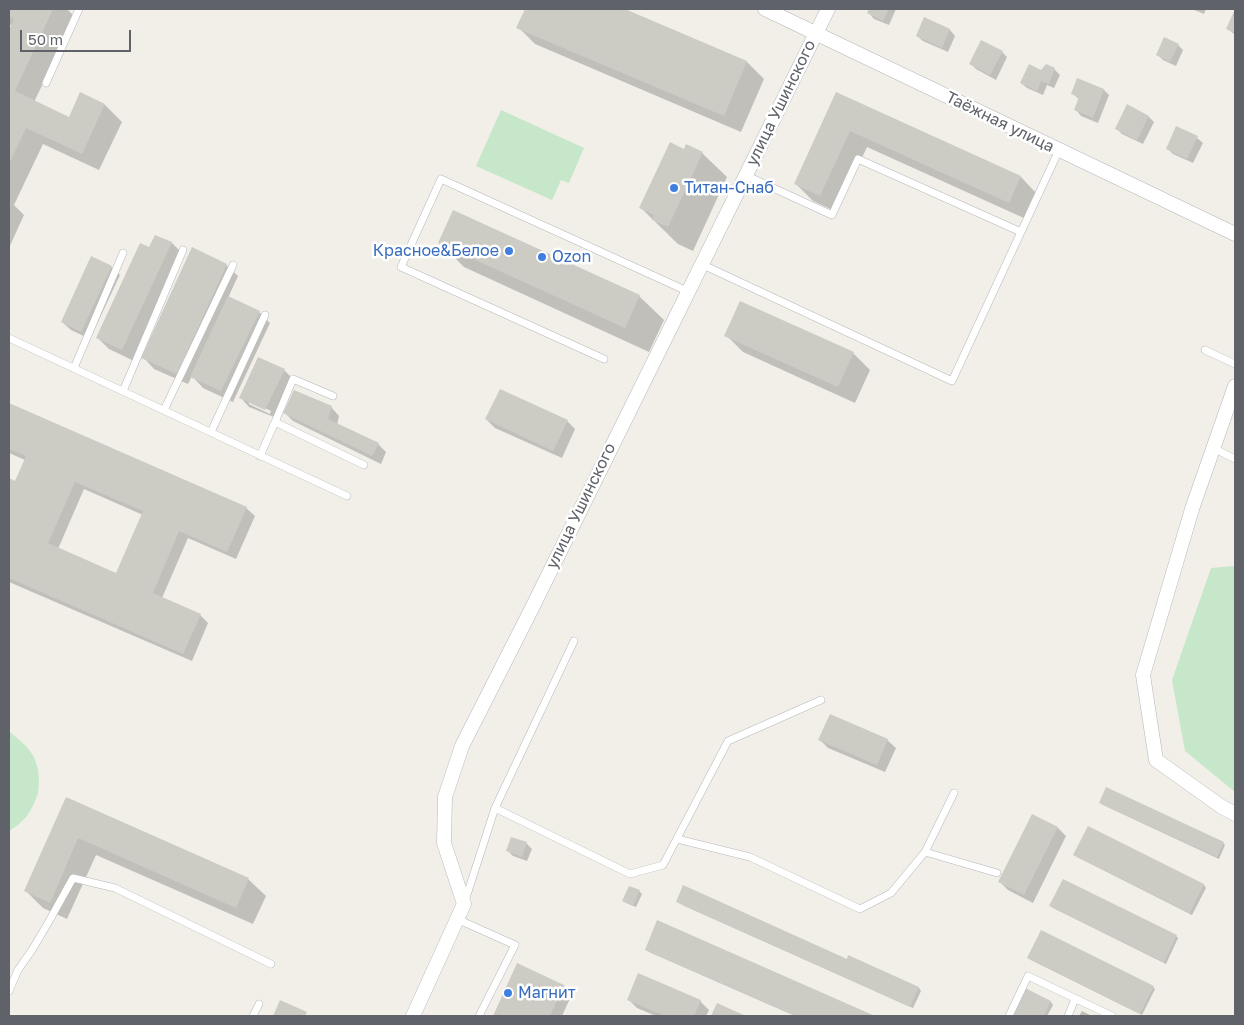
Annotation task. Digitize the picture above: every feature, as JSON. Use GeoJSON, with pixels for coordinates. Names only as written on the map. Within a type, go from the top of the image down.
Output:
{"type":"FeatureCollection","features":[{"type":"Feature","properties":{"kind":"street","name":"Таёжная улица"},"geometry":{"type":"LineString","coordinates":[[765,9],[1235,234]]}},
{"type":"Feature","properties":{"kind":"street","name":"улица Ушинского"},"geometry":{"type":"LineString","coordinates":[[464,904],[444,842],[444,797],[462,746],[828,9]]}},
{"type":"Feature","properties":{"kind":"street"},"geometry":{"type":"LineString","coordinates":[[1235,386],[1192,509],[1143,675],[1156,760],[1222,807],[1235,814]]}},
{"type":"Feature","properties":{"kind":"street"},"geometry":{"type":"LineString","coordinates":[[413,1016],[464,904]]}},
{"type":"Feature","properties":{"kind":"lane"},"geometry":{"type":"LineString","coordinates":[[46,83],[79,9]]}},
{"type":"Feature","properties":{"kind":"lane"},"geometry":{"type":"LineString","coordinates":[[701,264],[952,381],[1059,150]]}},
{"type":"Feature","properties":{"kind":"lane"},"geometry":{"type":"LineString","coordinates":[[745,175],[832,215],[858,159],[1021,232]]}},
{"type":"Feature","properties":{"kind":"lane"},"geometry":{"type":"LineString","coordinates":[[604,359],[401,267],[441,179],[687,291]]}},
{"type":"Feature","properties":{"kind":"lane"},"geometry":{"type":"LineString","coordinates":[[123,391],[183,250]]}},
{"type":"Feature","properties":{"kind":"lane"},"geometry":{"type":"LineString","coordinates":[[74,368],[123,253]]}},
{"type":"Feature","properties":{"kind":"lane"},"geometry":{"type":"LineString","coordinates":[[164,410],[233,265]]}},
{"type":"Feature","properties":{"kind":"lane"},"geometry":{"type":"LineString","coordinates":[[210,432],[265,315]]}},
{"type":"Feature","properties":{"kind":"lane"},"geometry":{"type":"LineString","coordinates":[[9,338],[347,496]]}},
{"type":"Feature","properties":{"kind":"lane"},"geometry":{"type":"LineString","coordinates":[[1205,350],[1235,364]]}},
{"type":"Feature","properties":{"kind":"lane"},"geometry":{"type":"LineString","coordinates":[[260,456],[293,379],[334,396]]}},
{"type":"Feature","properties":{"kind":"lane"},"geometry":{"type":"LineString","coordinates":[[275,422],[364,465]]}},
{"type":"Feature","properties":{"kind":"lane"},"geometry":{"type":"LineString","coordinates":[[1213,448],[1235,459]]}},
{"type":"Feature","properties":{"kind":"lane"},"geometry":{"type":"LineString","coordinates":[[464,904],[495,808],[574,641]]}},
{"type":"Feature","properties":{"kind":"lane"},"geometry":{"type":"LineString","coordinates":[[495,808],[630,874],[663,865],[728,741],[821,700]]}},
{"type":"Feature","properties":{"kind":"lane"},"geometry":{"type":"LineString","coordinates":[[677,839],[750,857],[860,909],[891,893],[926,852],[954,793]]}},
{"type":"Feature","properties":{"kind":"lane"},"geometry":{"type":"LineString","coordinates":[[926,852],[997,873]]}},
{"type":"Feature","properties":{"kind":"lane"},"geometry":{"type":"LineString","coordinates":[[9,991],[18,970],[32,950],[73,878],[115,888],[271,964]]}},
{"type":"Feature","properties":{"kind":"lane"},"geometry":{"type":"LineString","coordinates":[[457,919],[515,945],[479,1016]]}},
{"type":"Feature","properties":{"kind":"lane"},"geometry":{"type":"LineString","coordinates":[[1009,1016],[1028,976],[1112,1016]]}},
{"type":"Feature","properties":{"kind":"lane"},"geometry":{"type":"LineString","coordinates":[[1068,1016],[1076,999]]}},
{"type":"Feature","properties":{"kind":"lane"},"geometry":{"type":"LineString","coordinates":[[253,1016],[259,1004]]}},
{"type":"Feature","properties":{"kind":"green space"},"geometry":{"type":"Polygon","coordinates":[[[501,110],[584,148],[569,183],[561,180],[552,200],[476,166],[501,110]]]}},
{"type":"Feature","properties":{"kind":"green space"},"geometry":{"type":"Polygon","coordinates":[[[1235,566],[1235,792],[1185,751],[1172,680],[1211,568],[1235,566]]]}},
{"type":"Feature","properties":{"kind":"green space"},"geometry":{"type":"Polygon","coordinates":[[[9,731],[27,747],[34,757],[39,781],[38,793],[27,816],[9,831],[9,731]]]}},
{"type":"Feature","properties":{"kind":"building"},"geometry":{"type":"Polygon","coordinates":[[[9,9],[53,9],[15,91],[69,117],[80,92],[105,104],[82,154],[26,128],[9,164],[9,30],[14,19],[9,16],[9,9]]]}},
{"type":"Feature","properties":{"kind":"building"},"geometry":{"type":"Polygon","coordinates":[[[525,9],[625,9],[747,61],[724,116],[516,28],[525,9]]]}},
{"type":"Feature","properties":{"kind":"building"},"geometry":{"type":"Polygon","coordinates":[[[869,9],[889,9],[883,21],[867,13],[869,9]]]}},
{"type":"Feature","properties":{"kind":"building"},"geometry":{"type":"Polygon","coordinates":[[[1235,9],[1235,33],[1226,29],[1235,9]]]}},
{"type":"Feature","properties":{"kind":"building"},"geometry":{"type":"Polygon","coordinates":[[[924,17],[950,29],[942,48],[916,36],[924,17]]]}},
{"type":"Feature","properties":{"kind":"building"},"geometry":{"type":"Polygon","coordinates":[[[1164,37],[1179,44],[1170,62],[1156,55],[1164,37]]]}},
{"type":"Feature","properties":{"kind":"building"},"geometry":{"type":"Polygon","coordinates":[[[981,40],[1003,51],[990,75],[969,64],[981,40]]]}},
{"type":"Feature","properties":{"kind":"building"},"geometry":{"type":"Polygon","coordinates":[[[1029,64],[1041,70],[1046,64],[1055,68],[1049,84],[1041,81],[1037,91],[1020,83],[1029,64]]]}},
{"type":"Feature","properties":{"kind":"building"},"geometry":{"type":"Polygon","coordinates":[[[1077,78],[1104,89],[1093,118],[1074,110],[1079,97],[1071,94],[1077,78]]]}},
{"type":"Feature","properties":{"kind":"building"},"geometry":{"type":"Polygon","coordinates":[[[836,92],[1021,176],[1009,203],[850,131],[820,196],[794,184],[836,92]]]}},
{"type":"Feature","properties":{"kind":"building"},"geometry":{"type":"Polygon","coordinates":[[[1127,104],[1149,116],[1137,140],[1115,129],[1127,104]]]}},
{"type":"Feature","properties":{"kind":"building"},"geometry":{"type":"Polygon","coordinates":[[[1176,126],[1198,136],[1187,159],[1166,149],[1176,126]]]}},
{"type":"Feature","properties":{"kind":"building"},"geometry":{"type":"Polygon","coordinates":[[[670,142],[684,149],[686,144],[703,152],[668,227],[652,220],[654,215],[639,208],[670,142]]]}},
{"type":"Feature","properties":{"kind":"building"},"geometry":{"type":"Polygon","coordinates":[[[453,210],[640,295],[625,328],[438,243],[453,210]]]}},
{"type":"Feature","properties":{"kind":"building"},"geometry":{"type":"Polygon","coordinates":[[[155,235],[172,242],[122,350],[96,338],[140,243],[149,247],[155,235]]]}},
{"type":"Feature","properties":{"kind":"building"},"geometry":{"type":"Polygon","coordinates":[[[192,247],[227,264],[177,374],[141,358],[192,247]]]}},
{"type":"Feature","properties":{"kind":"building"},"geometry":{"type":"Polygon","coordinates":[[[91,256],[112,266],[81,332],[61,322],[91,256]]]}},
{"type":"Feature","properties":{"kind":"building"},"geometry":{"type":"Polygon","coordinates":[[[228,296],[260,311],[221,391],[190,377],[228,296]]]}},
{"type":"Feature","properties":{"kind":"building"},"geometry":{"type":"Polygon","coordinates":[[[740,301],[854,352],[838,387],[724,336],[740,301]]]}},
{"type":"Feature","properties":{"kind":"building"},"geometry":{"type":"Polygon","coordinates":[[[258,357],[285,369],[265,410],[239,398],[258,357]]]}},
{"type":"Feature","properties":{"kind":"building"},"geometry":{"type":"Polygon","coordinates":[[[500,389],[568,420],[553,451],[485,419],[500,389]]]}},
{"type":"Feature","properties":{"kind":"building"},"geometry":{"type":"Polygon","coordinates":[[[294,390],[332,406],[328,419],[379,443],[372,456],[283,413],[294,390]]]}},
{"type":"Feature","properties":{"kind":"building"},"geometry":{"type":"Polygon","coordinates":[[[9,403],[247,507],[227,552],[179,531],[153,593],[201,614],[183,654],[9,578],[9,478],[15,481],[26,456],[9,449],[9,403]],[[75,482],[48,543],[116,573],[143,511],[75,482]]]}},
{"type":"Feature","properties":{"kind":"building"},"geometry":{"type":"Polygon","coordinates":[[[830,714],[888,739],[877,765],[818,740],[830,714]]]}},
{"type":"Feature","properties":{"kind":"building"},"geometry":{"type":"Polygon","coordinates":[[[1106,787],[1224,842],[1217,857],[1099,803],[1106,787]]]}},
{"type":"Feature","properties":{"kind":"building"},"geometry":{"type":"Polygon","coordinates":[[[66,797],[249,878],[236,908],[78,838],[50,903],[24,891],[66,797]]]}},
{"type":"Feature","properties":{"kind":"building"},"geometry":{"type":"Polygon","coordinates":[[[1032,814],[1058,827],[1024,895],[998,882],[1032,814]]]}},
{"type":"Feature","properties":{"kind":"building"},"geometry":{"type":"Polygon","coordinates":[[[1088,826],[1204,884],[1190,913],[1073,855],[1088,826]]]}},
{"type":"Feature","properties":{"kind":"building"},"geometry":{"type":"Polygon","coordinates":[[[511,837],[527,842],[522,857],[506,851],[511,837]]]}},
{"type":"Feature","properties":{"kind":"building"},"geometry":{"type":"Polygon","coordinates":[[[1063,879],[1177,935],[1164,962],[1049,906],[1063,879]]]}},
{"type":"Feature","properties":{"kind":"building"},"geometry":{"type":"Polygon","coordinates":[[[683,885],[847,959],[848,955],[919,987],[910,1007],[676,902],[683,885]]]}},
{"type":"Feature","properties":{"kind":"building"},"geometry":{"type":"Polygon","coordinates":[[[629,886],[640,890],[633,906],[622,901],[629,886]]]}},
{"type":"Feature","properties":{"kind":"building"},"geometry":{"type":"Polygon","coordinates":[[[657,920],[875,1016],[796,1016],[645,950],[657,920]]]}},
{"type":"Feature","properties":{"kind":"building"},"geometry":{"type":"Polygon","coordinates":[[[1041,930],[1154,986],[1140,1014],[1027,958],[1041,930]]]}},
{"type":"Feature","properties":{"kind":"building"},"geometry":{"type":"Polygon","coordinates":[[[517,963],[564,985],[550,1016],[493,1016],[517,963]]]}},
{"type":"Feature","properties":{"kind":"building"},"geometry":{"type":"Polygon","coordinates":[[[638,973],[701,1000],[694,1016],[665,1016],[627,1000],[638,973]]]}},
{"type":"Feature","properties":{"kind":"building"},"geometry":{"type":"Polygon","coordinates":[[[1025,988],[1051,1001],[1044,1016],[1011,1016],[1025,988]]]}},
{"type":"Feature","properties":{"kind":"building"},"geometry":{"type":"Polygon","coordinates":[[[280,1000],[307,1012],[305,1016],[273,1016],[280,1000]]]}},
{"type":"Feature","properties":{"kind":"building"},"geometry":{"type":"Polygon","coordinates":[[[717,1003],[746,1016],[711,1016],[717,1003]]]}},
{"type":"Feature","properties":{"kind":"place","name":"Титан-Снаб"},"geometry":{"type":"Point","coordinates":[674,188]}},
{"type":"Feature","properties":{"kind":"place","name":"Красное&Белое"},"geometry":{"type":"Point","coordinates":[509,251]}},
{"type":"Feature","properties":{"kind":"place","name":"Ozon"},"geometry":{"type":"Point","coordinates":[542,257]}},
{"type":"Feature","properties":{"kind":"place","name":"Магнит"},"geometry":{"type":"Point","coordinates":[508,993]}}]}
